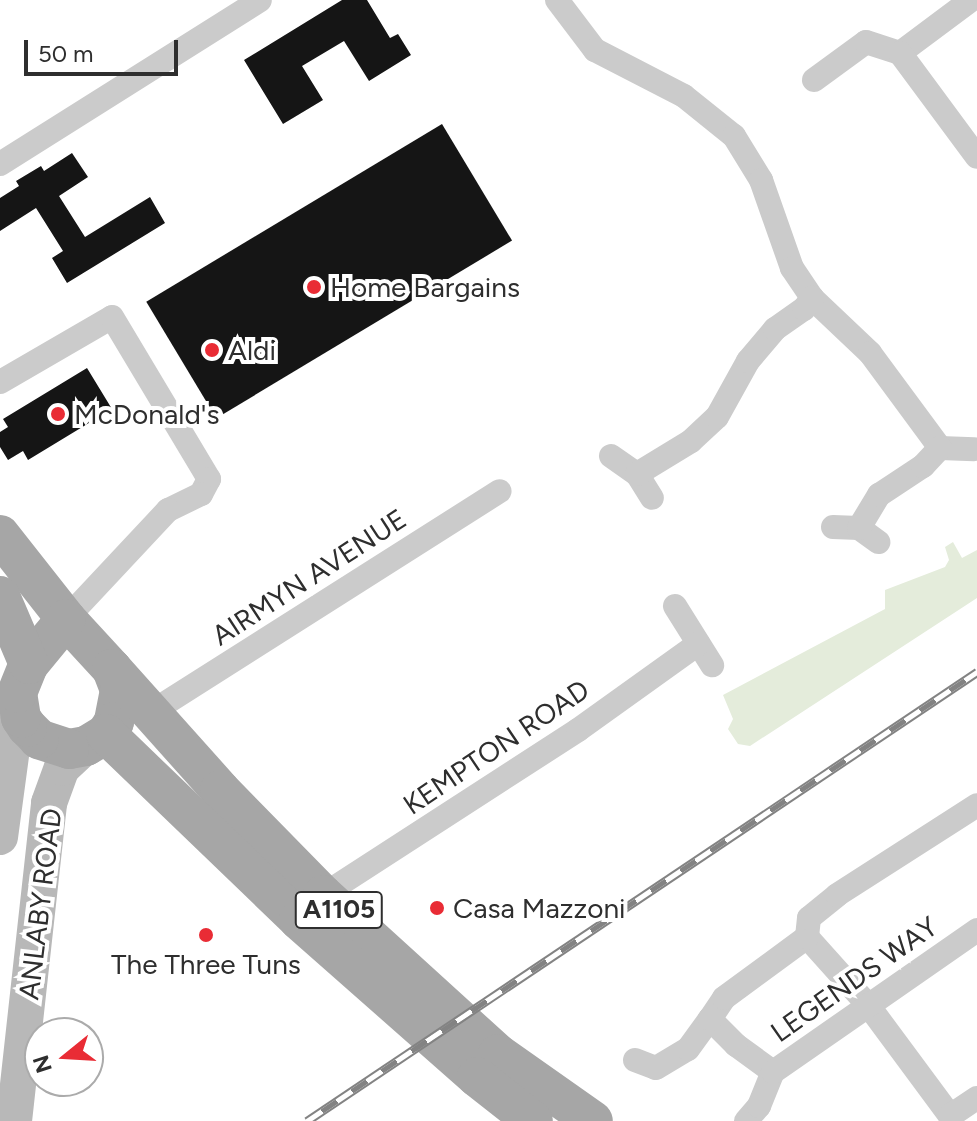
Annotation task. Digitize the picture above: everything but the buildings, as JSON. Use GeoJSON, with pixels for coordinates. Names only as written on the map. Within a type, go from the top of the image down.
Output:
{"type":"FeatureCollection","features":[{"type":"Feature","properties":{"kind":"main road","name":"A1105"},"geometry":{"type":"LineString","coordinates":[[0,535],[66,619],[150,713],[323,895],[498,1054],[593,1121]]}},
{"type":"Feature","properties":{"kind":"main road"},"geometry":{"type":"LineString","coordinates":[[0,596],[29,664]]}},
{"type":"Feature","properties":{"kind":"main road"},"geometry":{"type":"LineString","coordinates":[[29,664],[55,647],[73,646],[105,662],[120,690],[120,703],[96,740],[54,747],[39,739],[27,727],[18,704],[20,679],[29,664],[66,619]]}},
{"type":"Feature","properties":{"kind":"main road","name":"ANLABY ROAD"},"geometry":{"type":"LineString","coordinates":[[0,837],[18,704]]}},
{"type":"Feature","properties":{"kind":"main road","name":"A1105"},"geometry":{"type":"LineString","coordinates":[[96,740],[477,1077],[533,1121]]}},
{"type":"Feature","properties":{"kind":"main road","name":"ANLABY ROAD"},"geometry":{"type":"LineString","coordinates":[[14,1121],[49,803],[62,768],[96,740]]}},
{"type":"Feature","properties":{"kind":"street"},"geometry":{"type":"LineString","coordinates":[[0,164],[260,0]]}},
{"type":"Feature","properties":{"kind":"street"},"geometry":{"type":"LineString","coordinates":[[557,0],[595,50],[684,96],[734,136],[761,180],[792,268],[812,298],[870,353],[940,448]]}},
{"type":"Feature","properties":{"kind":"street"},"geometry":{"type":"LineString","coordinates":[[900,53],[957,4]]}},
{"type":"Feature","properties":{"kind":"street"},"geometry":{"type":"LineString","coordinates":[[814,80],[866,42],[900,53],[977,157]]}},
{"type":"Feature","properties":{"kind":"street"},"geometry":{"type":"LineString","coordinates":[[637,474],[691,441],[717,417],[748,361],[775,329],[804,309],[812,298]]}},
{"type":"Feature","properties":{"kind":"street"},"geometry":{"type":"LineString","coordinates":[[0,382],[112,317],[209,479],[201,494],[168,510],[66,619]]}},
{"type":"Feature","properties":{"kind":"street"},"geometry":{"type":"LineString","coordinates":[[833,527],[868,535],[879,495],[923,466],[940,448],[974,449]]}},
{"type":"Feature","properties":{"kind":"street"},"geometry":{"type":"LineString","coordinates":[[611,456],[637,474],[652,498]]}},
{"type":"Feature","properties":{"kind":"street","name":"AIRMYN AVENUE"},"geometry":{"type":"LineString","coordinates":[[150,713],[500,491]]}},
{"type":"Feature","properties":{"kind":"street"},"geometry":{"type":"LineString","coordinates":[[675,606],[712,665]]}},
{"type":"Feature","properties":{"kind":"street","name":"KEMPTON ROAD"},"geometry":{"type":"LineString","coordinates":[[323,895],[455,812],[698,644]]}},
{"type":"Feature","properties":{"kind":"street"},"geometry":{"type":"LineString","coordinates":[[631,1057],[656,1068],[688,1049],[724,998],[807,937],[809,918],[837,895],[973,814]]}},
{"type":"Feature","properties":{"kind":"street","name":"LEGENDS WAY"},"geometry":{"type":"LineString","coordinates":[[746,1121],[759,1106],[773,1072],[977,930]]}},
{"type":"Feature","properties":{"kind":"street"},"geometry":{"type":"LineString","coordinates":[[807,937],[868,1005],[950,1116],[977,1098]]}},
{"type":"Feature","properties":{"kind":"street"},"geometry":{"type":"LineString","coordinates":[[710,1019],[736,1045],[773,1072]]}},
{"type":"Feature","properties":{"kind":"green space"},"geometry":{"type":"Polygon","coordinates":[[[953,542],[962,558],[977,550],[977,598],[750,746],[738,744],[728,729],[733,719],[723,695],[885,609],[885,590],[945,567],[949,560],[945,547],[953,542]]]}},
{"type":"Feature","properties":{"kind":"railway"},"geometry":{"type":"LineString","coordinates":[[307,1121],[977,672]]}},
{"type":"Feature","properties":{"kind":"place","name":"Home Bargains"},"geometry":{"type":"Point","coordinates":[314,287]}},
{"type":"Feature","properties":{"kind":"place","name":"Aldi"},"geometry":{"type":"Point","coordinates":[212,350]}},
{"type":"Feature","properties":{"kind":"place","name":"McDonald's"},"geometry":{"type":"Point","coordinates":[58,414]}},
{"type":"Feature","properties":{"kind":"place","name":"Casa Mazzoni"},"geometry":{"type":"Point","coordinates":[437,908]}},
{"type":"Feature","properties":{"kind":"place","name":"The Three Tuns"},"geometry":{"type":"Point","coordinates":[206,935]}}]}
